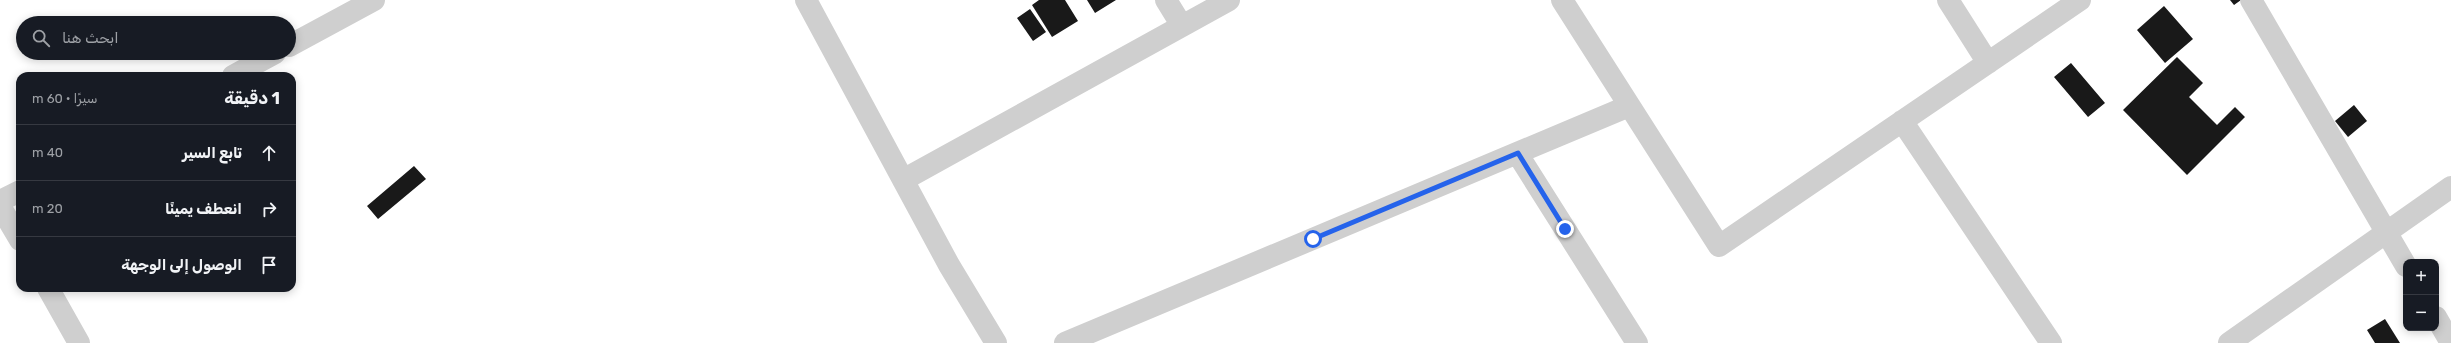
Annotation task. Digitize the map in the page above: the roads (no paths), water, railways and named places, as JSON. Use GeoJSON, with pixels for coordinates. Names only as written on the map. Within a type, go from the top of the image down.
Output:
{"type":"FeatureCollection","features":[{"type":"Feature","properties":{"kind":"street"},"geometry":{"type":"LineString","coordinates":[[296,42],[374,0]]}},
{"type":"Feature","properties":{"kind":"street"},"geometry":{"type":"LineString","coordinates":[[806,0],[949,265],[996,343]]}},
{"type":"Feature","properties":{"kind":"street"},"geometry":{"type":"LineString","coordinates":[[1166,0],[1182,26]]}},
{"type":"Feature","properties":{"kind":"street"},"geometry":{"type":"LineString","coordinates":[[903,180],[1229,0]]}},
{"type":"Feature","properties":{"kind":"street"},"geometry":{"type":"LineString","coordinates":[[1562,0],[1718,246],[2080,0]]}},
{"type":"Feature","properties":{"kind":"street"},"geometry":{"type":"LineString","coordinates":[[1948,0],[1988,63]]}},
{"type":"Feature","properties":{"kind":"street"},"geometry":{"type":"LineString","coordinates":[[2251,0],[2403,261]]}},
{"type":"Feature","properties":{"kind":"street"},"geometry":{"type":"LineString","coordinates":[[240,72],[262,60]]}},
{"type":"Feature","properties":{"kind":"street"},"geometry":{"type":"LineString","coordinates":[[1065,343],[1629,106]]}},
{"type":"Feature","properties":{"kind":"street"},"geometry":{"type":"LineString","coordinates":[[1902,121],[2051,343]]}},
{"type":"Feature","properties":{"kind":"street"},"geometry":{"type":"LineString","coordinates":[[1518,153],[1637,343]]}},
{"type":"Feature","properties":{"kind":"street"},"geometry":{"type":"LineString","coordinates":[[2229,343],[2451,187]]}},
{"type":"Feature","properties":{"kind":"street"},"geometry":{"type":"LineString","coordinates":[[0,201],[16,193]]}},
{"type":"Feature","properties":{"kind":"street"},"geometry":{"type":"LineString","coordinates":[[0,206],[16,233]]}},
{"type":"Feature","properties":{"kind":"street"},"geometry":{"type":"LineString","coordinates":[[50,292],[80,343]]}},
{"type":"Feature","properties":{"kind":"street"},"geometry":{"type":"LineString","coordinates":[[2439,322],[2451,343]]}}]}
